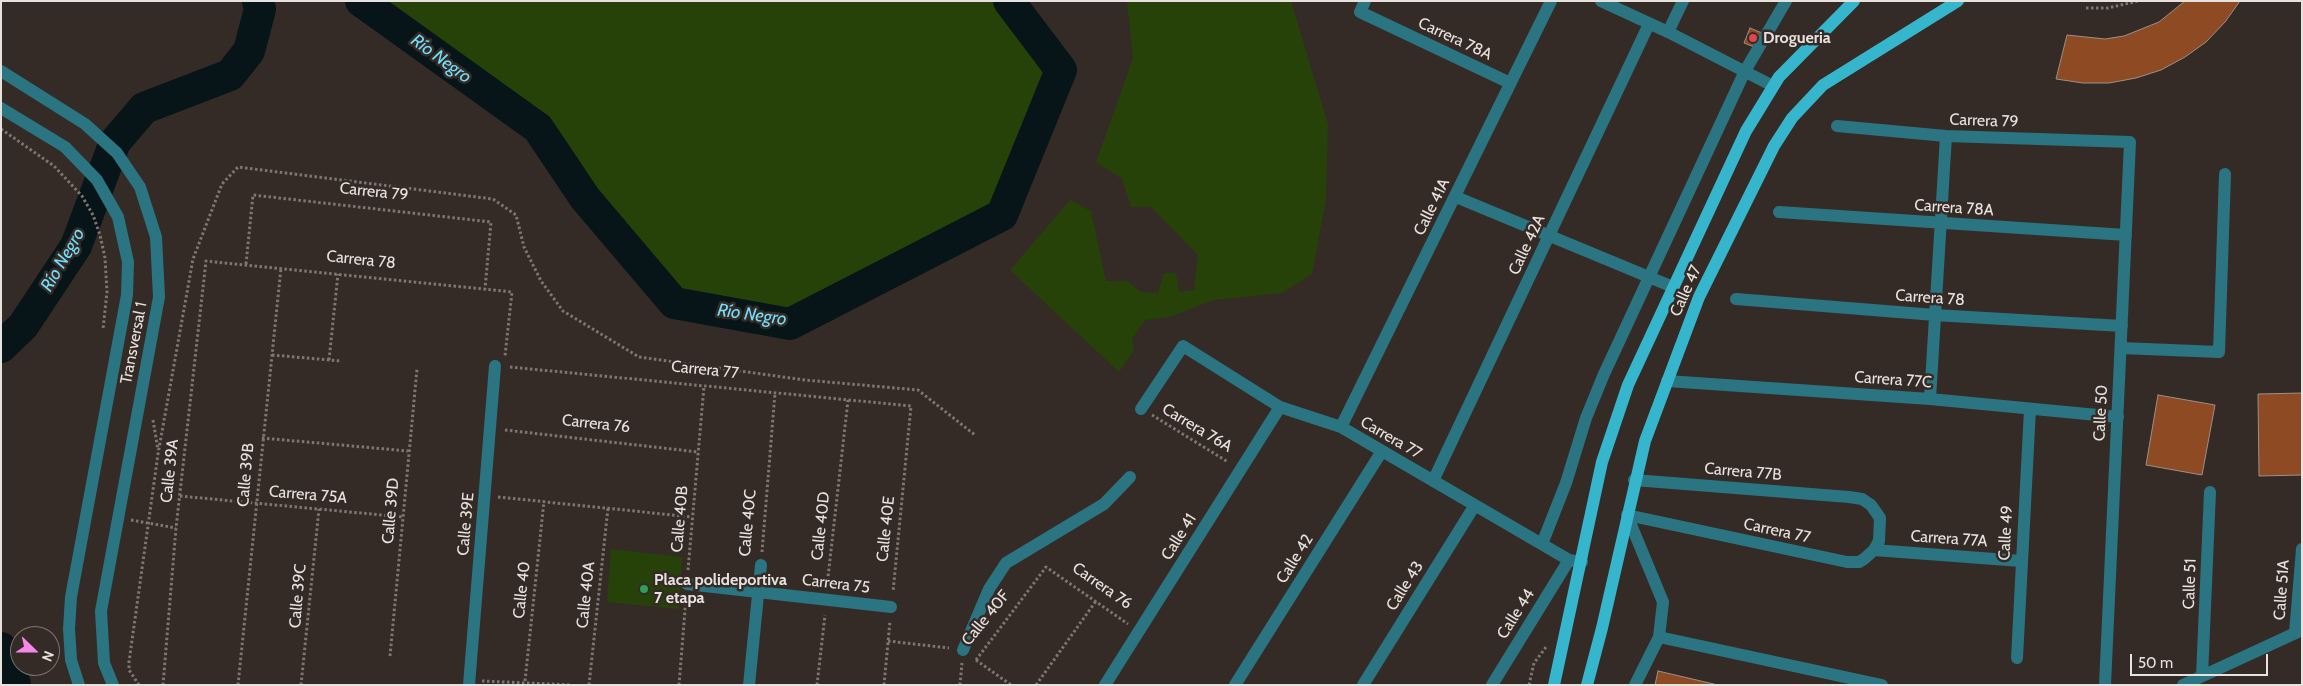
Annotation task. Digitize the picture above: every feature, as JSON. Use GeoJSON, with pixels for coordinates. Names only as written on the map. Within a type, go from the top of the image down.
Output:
{"type":"FeatureCollection","features":[{"type":"Feature","properties":{"kind":"main road","name":"Calle 47"},"geometry":{"type":"LineString","coordinates":[[1554,685],[1582,562],[1591,509],[1612,429],[1628,385],[1746,131],[1779,77],[1854,1]]}},
{"type":"Feature","properties":{"kind":"main road","name":"Calle 47"},"geometry":{"type":"LineString","coordinates":[[1587,685],[1602,628],[1634,480],[1645,441],[1699,297],[1774,146],[1792,118],[1816,92],[1836,76],[1958,1]]}},
{"type":"Feature","properties":{"kind":"street","name":"Calle 41A"},"geometry":{"type":"LineString","coordinates":[[1341,427],[1551,1]]}},
{"type":"Feature","properties":{"kind":"street"},"geometry":{"type":"LineString","coordinates":[[1601,1],[1668,32],[1773,86]]}},
{"type":"Feature","properties":{"kind":"street"},"geometry":{"type":"LineString","coordinates":[[1668,32],[1683,1]]}},
{"type":"Feature","properties":{"kind":"street"},"geometry":{"type":"LineString","coordinates":[[1542,544],[1566,484],[1586,418],[1604,374],[1745,71],[1786,1]]}},
{"type":"Feature","properties":{"kind":"street","name":"Carrera 78A"},"geometry":{"type":"LineString","coordinates":[[1362,7],[1510,83]]}},
{"type":"Feature","properties":{"kind":"street","name":"Calle 42A"},"geometry":{"type":"LineString","coordinates":[[1433,480],[1650,24]]}},
{"type":"Feature","properties":{"kind":"street","name":"Transversal 1"},"geometry":{"type":"LineString","coordinates":[[1,71],[85,124],[117,153],[140,187],[156,236],[159,296],[101,611],[104,663],[113,685]]}},
{"type":"Feature","properties":{"kind":"street","name":"Transversal 1"},"geometry":{"type":"LineString","coordinates":[[1,108],[65,147],[97,180],[118,217],[128,262],[127,295],[71,597],[69,629],[72,660],[79,685]]}},
{"type":"Feature","properties":{"kind":"street","name":"Carrera 79"},"geometry":{"type":"LineString","coordinates":[[1838,126],[1946,136],[2130,142]]}},
{"type":"Feature","properties":{"kind":"street"},"geometry":{"type":"LineString","coordinates":[[1930,399],[1946,136]]}},
{"type":"Feature","properties":{"kind":"street","name":"Calle 50"},"geometry":{"type":"LineString","coordinates":[[2105,685],[2130,142]]}},
{"type":"Feature","properties":{"kind":"street"},"geometry":{"type":"LineString","coordinates":[[2121,348],[2219,352],[2226,174]]}},
{"type":"Feature","properties":{"kind":"street"},"geometry":{"type":"LineString","coordinates":[[1456,197],[1673,288]]}},
{"type":"Feature","properties":{"kind":"street","name":"Carrera 78A"},"geometry":{"type":"LineString","coordinates":[[1779,212],[2126,235]]}},
{"type":"Feature","properties":{"kind":"street","name":"Carrera 78"},"geometry":{"type":"LineString","coordinates":[[1736,299],[1935,315],[2122,326]]}},
{"type":"Feature","properties":{"kind":"street","name":"Carrera 77"},"geometry":{"type":"LineString","coordinates":[[1141,409],[1183,346],[1280,407],[1341,427],[1569,560],[1582,562]]}},
{"type":"Feature","properties":{"kind":"street","name":"Calle 39E"},"geometry":{"type":"LineString","coordinates":[[469,683],[490,428],[499,366]]}},
{"type":"Feature","properties":{"kind":"street","name":"Carrera 77C"},"geometry":{"type":"LineString","coordinates":[[1667,381],[1930,399],[2030,410],[2118,416]]}},
{"type":"Feature","properties":{"kind":"street","name":"Calle 41"},"geometry":{"type":"LineString","coordinates":[[1105,685],[1280,407]]}},
{"type":"Feature","properties":{"kind":"street","name":"Calle 49"},"geometry":{"type":"LineString","coordinates":[[2017,658],[2030,410]]}},
{"type":"Feature","properties":{"kind":"street","name":"Calle 42"},"geometry":{"type":"LineString","coordinates":[[1241,683],[1382,451]]}},
{"type":"Feature","properties":{"kind":"street"},"geometry":{"type":"LineString","coordinates":[[965,656],[989,589],[1006,563],[1104,504],[1130,477]]}},
{"type":"Feature","properties":{"kind":"street","name":"Carrera 77B"},"geometry":{"type":"LineString","coordinates":[[1634,480],[1849,497],[1862,500],[1876,510],[1881,531],[1879,542],[1874,550]]}},
{"type":"Feature","properties":{"kind":"street","name":"Calle 51"},"geometry":{"type":"LineString","coordinates":[[2202,676],[2210,492]]}},
{"type":"Feature","properties":{"kind":"street","name":"Calle 43"},"geometry":{"type":"LineString","coordinates":[[1364,685],[1475,505]]}},
{"type":"Feature","properties":{"kind":"street"},"geometry":{"type":"LineString","coordinates":[[1626,515],[1663,602],[1659,637],[1635,685]]}},
{"type":"Feature","properties":{"kind":"street","name":"Carrera 77"},"geometry":{"type":"LineString","coordinates":[[1626,515],[1834,560],[1859,562],[1874,550]]}},
{"type":"Feature","properties":{"kind":"street","name":"Calle 51A"},"geometry":{"type":"LineString","coordinates":[[2299,631],[2302,549]]}},
{"type":"Feature","properties":{"kind":"street","name":"Carrera 77A"},"geometry":{"type":"LineString","coordinates":[[1874,550],[2021,561]]}},
{"type":"Feature","properties":{"kind":"street","name":"Calle 44"},"geometry":{"type":"LineString","coordinates":[[1492,685],[1569,560]]}},
{"type":"Feature","properties":{"kind":"street","name":"Calle 40C"},"geometry":{"type":"LineString","coordinates":[[749,685],[761,565]]}},
{"type":"Feature","properties":{"kind":"street","name":"Carrera 75"},"geometry":{"type":"LineString","coordinates":[[687,584],[891,607]]}},
{"type":"Feature","properties":{"kind":"street"},"geometry":{"type":"LineString","coordinates":[[2183,685],[2299,631]]}},
{"type":"Feature","properties":{"kind":"street"},"geometry":{"type":"LineString","coordinates":[[1659,637],[1882,685]]}},
{"type":"Feature","properties":{"kind":"path"},"geometry":{"type":"LineString","coordinates":[[2086,8],[2108,8],[2138,1]]}},
{"type":"Feature","properties":{"kind":"path"},"geometry":{"type":"LineString","coordinates":[[1,129],[30,147],[54,166],[82,196],[93,216],[100,235],[105,258],[107,292]]}},
{"type":"Feature","properties":{"kind":"path"},"geometry":{"type":"LineString","coordinates":[[139,685],[129,670],[128,662],[150,523],[158,454],[193,259],[222,184],[238,167],[493,199],[516,215],[524,247],[542,281],[563,311],[639,357],[805,380],[918,390],[975,435]]}},
{"type":"Feature","properties":{"kind":"path","name":"Carrera 79"},"geometry":{"type":"LineString","coordinates":[[246,264],[253,195],[491,222],[485,289]]}},
{"type":"Feature","properties":{"kind":"path","name":"Carrera 78"},"geometry":{"type":"LineString","coordinates":[[206,260],[512,292],[499,366]]}},
{"type":"Feature","properties":{"kind":"path","name":"Calle 39A"},"geometry":{"type":"LineString","coordinates":[[163,685],[176,528],[206,260]]}},
{"type":"Feature","properties":{"kind":"path","name":"Calle 39B"},"geometry":{"type":"LineString","coordinates":[[238,685],[281,268]]}},
{"type":"Feature","properties":{"kind":"path"},"geometry":{"type":"LineString","coordinates":[[328,360],[338,274]]}},
{"type":"Feature","properties":{"kind":"path"},"geometry":{"type":"LineString","coordinates":[[272,355],[341,361]]}},
{"type":"Feature","properties":{"kind":"path","name":"Carrera 77"},"geometry":{"type":"LineString","coordinates":[[499,366],[911,406]]}},
{"type":"Feature","properties":{"kind":"path","name":"Calle 39D"},"geometry":{"type":"LineString","coordinates":[[390,656],[408,451],[418,369]]}},
{"type":"Feature","properties":{"kind":"path","name":"Calle 40B"},"geometry":{"type":"LineString","coordinates":[[679,685],[704,386]]}},
{"type":"Feature","properties":{"kind":"path","name":"Calle 40C"},"geometry":{"type":"LineString","coordinates":[[761,565],[775,393]]}},
{"type":"Feature","properties":{"kind":"path","name":"Calle 40D"},"geometry":{"type":"LineString","coordinates":[[817,685],[848,400]]}},
{"type":"Feature","properties":{"kind":"path","name":"Calle 40E"},"geometry":{"type":"LineString","coordinates":[[884,685],[911,406]]}},
{"type":"Feature","properties":{"kind":"path","name":"Carrera 76A"},"geometry":{"type":"LineString","coordinates":[[1141,409],[1240,469]]}},
{"type":"Feature","properties":{"kind":"path","name":"Carrera 76"},"geometry":{"type":"LineString","coordinates":[[490,428],[698,452]]}},
{"type":"Feature","properties":{"kind":"path"},"geometry":{"type":"LineString","coordinates":[[262,438],[408,451]]}},
{"type":"Feature","properties":{"kind":"path"},"geometry":{"type":"LineString","coordinates":[[485,495],[692,517]]}},
{"type":"Feature","properties":{"kind":"path","name":"Carrera 75A"},"geometry":{"type":"LineString","coordinates":[[180,496],[403,517]]}},
{"type":"Feature","properties":{"kind":"path","name":"Calle 40"},"geometry":{"type":"LineString","coordinates":[[525,681],[544,501]]}},
{"type":"Feature","properties":{"kind":"path","name":"Calle 40A"},"geometry":{"type":"LineString","coordinates":[[589,685],[608,508]]}},
{"type":"Feature","properties":{"kind":"path","name":"Calle 39C"},"geometry":{"type":"LineString","coordinates":[[302,685],[318,509]]}},
{"type":"Feature","properties":{"kind":"path"},"geometry":{"type":"LineString","coordinates":[[118,518],[176,528]]}},
{"type":"Feature","properties":{"kind":"path","name":"Carrera 76"},"geometry":{"type":"LineString","coordinates":[[1046,567],[1139,631]]}},
{"type":"Feature","properties":{"kind":"path","name":"Calle 40F"},"geometry":{"type":"LineString","coordinates":[[960,685],[965,656],[976,660],[1046,567]]}},
{"type":"Feature","properties":{"kind":"path"},"geometry":{"type":"LineString","coordinates":[[1036,685],[1096,602]]}},
{"type":"Feature","properties":{"kind":"path"},"geometry":{"type":"LineString","coordinates":[[888,641],[965,656]]}},
{"type":"Feature","properties":{"kind":"path"},"geometry":{"type":"LineString","coordinates":[[976,660],[1012,685]]}},
{"type":"Feature","properties":{"kind":"path"},"geometry":{"type":"LineString","coordinates":[[469,683],[525,681],[572,685]]}},
{"type":"Feature","properties":{"kind":"green space"},"geometry":{"type":"Polygon","coordinates":[[[361,1],[1009,1],[1061,70],[1002,215],[790,324],[674,303],[585,198],[538,128],[361,1]]]}},
{"type":"Feature","properties":{"kind":"green space"},"geometry":{"type":"Polygon","coordinates":[[[1127,1],[1291,1],[1328,124],[1326,199],[1312,274],[1282,293],[1214,300],[1169,317],[1145,320],[1132,339],[1134,350],[1119,372],[1010,270],[1070,200],[1091,211],[1106,281],[1127,281],[1141,292],[1158,293],[1164,273],[1176,273],[1179,292],[1194,290],[1198,255],[1151,207],[1131,207],[1122,179],[1096,162],[1133,58],[1127,1]]]}},
{"type":"Feature","properties":{"kind":"green space","name":"Placa polideportiva 7 etapa"},"geometry":{"type":"Polygon","coordinates":[[[611,549],[682,557],[679,609],[607,602],[611,549]]]}},
{"type":"Feature","properties":{"kind":"building"},"geometry":{"type":"Polygon","coordinates":[[[2185,1],[2240,1],[2225,22],[2206,42],[2185,57],[2161,70],[2136,78],[2109,83],[2083,83],[2056,79],[2067,35],[2105,39],[2124,36],[2159,22],[2185,1]]]}},
{"type":"Feature","properties":{"kind":"building","name":"Drogueria"},"geometry":{"type":"Polygon","coordinates":[[[1750,28],[1762,33],[1757,48],[1744,43],[1750,28]]]}},
{"type":"Feature","properties":{"kind":"building"},"geometry":{"type":"Polygon","coordinates":[[[2302,393],[2302,475],[2259,476],[2258,394],[2302,393]]]}},
{"type":"Feature","properties":{"kind":"building"},"geometry":{"type":"Polygon","coordinates":[[[2158,395],[2215,405],[2202,475],[2146,465],[2158,395]]]}},
{"type":"Feature","properties":{"kind":"building"},"geometry":{"type":"Polygon","coordinates":[[[1658,671],[1718,685],[1655,685],[1658,671]]]}},
{"type":"Feature","properties":{"kind":"waterway","name":"Río Negro"},"geometry":{"type":"LineString","coordinates":[[1,347],[23,326],[76,246],[115,142],[144,108],[230,75],[249,51],[260,9],[258,1]]}},
{"type":"Feature","properties":{"kind":"waterway","name":"Río Negro"},"geometry":{"type":"LineString","coordinates":[[361,1],[538,128],[585,198],[674,303],[790,324],[1002,215],[1061,70],[1009,1]]}},
{"type":"Feature","properties":{"kind":"waterway","name":"Río Negro"},"geometry":{"type":"LineString","coordinates":[[1,648],[11,668],[15,685]]}},
{"type":"Feature","properties":{"kind":"place","name":"Drogueria"},"geometry":{"type":"Point","coordinates":[1753,38]}},
{"type":"Feature","properties":{"kind":"place","name":"Placa polideportiva 7 etapa"},"geometry":{"type":"Point","coordinates":[644,589]}}]}
